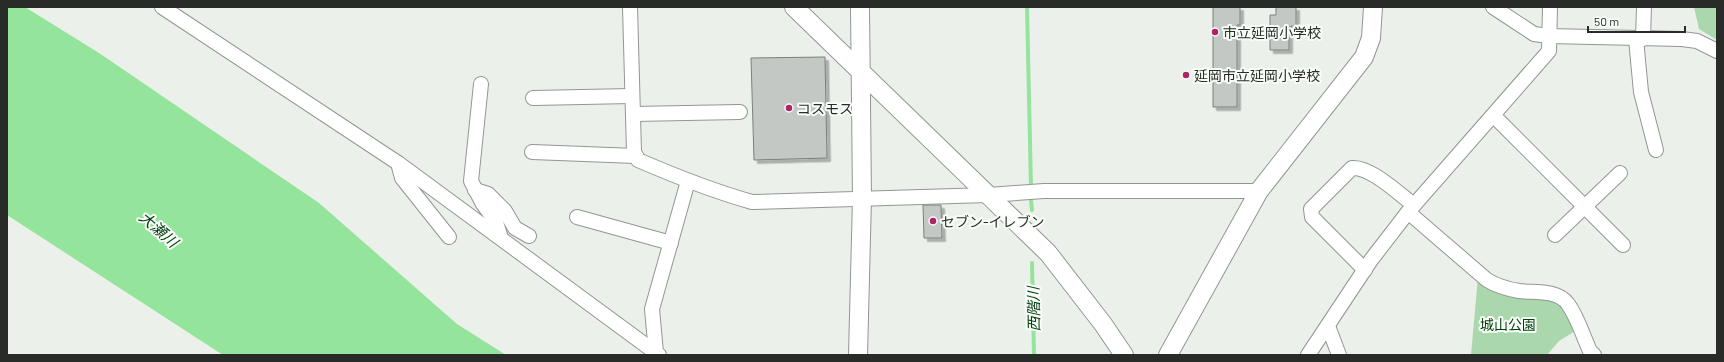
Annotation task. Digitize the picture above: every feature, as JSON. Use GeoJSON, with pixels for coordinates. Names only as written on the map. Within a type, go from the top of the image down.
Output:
{"type":"FeatureCollection","features":[{"type":"Feature","properties":{"kind":"street"},"geometry":{"type":"LineString","coordinates":[[162,7],[180,12],[398,163],[658,354]]}},
{"type":"Feature","properties":{"kind":"street"},"geometry":{"type":"LineString","coordinates":[[630,7],[632,114],[634,152],[638,160],[688,181],[752,202],[989,195],[1044,191],[1259,191]]}},
{"type":"Feature","properties":{"kind":"street"},"geometry":{"type":"LineString","coordinates":[[794,7],[1048,253],[1103,324],[1124,355]]}},
{"type":"Feature","properties":{"kind":"street"},"geometry":{"type":"LineString","coordinates":[[858,355],[862,198],[860,7]]}},
{"type":"Feature","properties":{"kind":"street"},"geometry":{"type":"LineString","coordinates":[[1168,355],[1259,191],[1364,57],[1371,38],[1373,7]]}},
{"type":"Feature","properties":{"kind":"street"},"geometry":{"type":"LineString","coordinates":[[1493,7],[1534,34],[1549,36],[1697,41],[1717,51]]}},
{"type":"Feature","properties":{"kind":"street"},"geometry":{"type":"LineString","coordinates":[[1308,355],[1365,270],[1411,209],[1494,116],[1549,51],[1550,7]]}},
{"type":"Feature","properties":{"kind":"street"},"geometry":{"type":"LineString","coordinates":[[1644,7],[1639,39],[1641,92],[1656,150]]}},
{"type":"Feature","properties":{"kind":"street"},"geometry":{"type":"LineString","coordinates":[[481,84],[471,181],[475,190],[496,222],[502,238]]}},
{"type":"Feature","properties":{"kind":"street"},"geometry":{"type":"LineString","coordinates":[[533,98],[632,96]]}},
{"type":"Feature","properties":{"kind":"street"},"geometry":{"type":"LineString","coordinates":[[632,114],[740,112]]}},
{"type":"Feature","properties":{"kind":"street"},"geometry":{"type":"LineString","coordinates":[[1494,116],[1623,246]]}},
{"type":"Feature","properties":{"kind":"street"},"geometry":{"type":"LineString","coordinates":[[532,152],[636,156]]}},
{"type":"Feature","properties":{"kind":"street"},"geometry":{"type":"LineString","coordinates":[[398,163],[402,178],[449,237]]}},
{"type":"Feature","properties":{"kind":"street"},"geometry":{"type":"LineString","coordinates":[[1365,270],[1312,217],[1310,209],[1352,168],[1359,167],[1372,174],[1487,280],[1496,285],[1520,291],[1545,293],[1558,296],[1567,303],[1576,318],[1590,352],[1594,355]]}},
{"type":"Feature","properties":{"kind":"street"},"geometry":{"type":"LineString","coordinates":[[1555,235],[1620,173]]}},
{"type":"Feature","properties":{"kind":"street"},"geometry":{"type":"LineString","coordinates":[[658,354],[652,309],[688,181]]}},
{"type":"Feature","properties":{"kind":"street"},"geometry":{"type":"LineString","coordinates":[[475,190],[488,194],[505,211],[515,228],[529,236]]}},
{"type":"Feature","properties":{"kind":"street"},"geometry":{"type":"LineString","coordinates":[[577,217],[671,243]]}},
{"type":"Feature","properties":{"kind":"street"},"geometry":{"type":"LineString","coordinates":[[1328,326],[1339,355]]}},
{"type":"Feature","properties":{"kind":"green space"},"geometry":{"type":"Polygon","coordinates":[[[1694,7],[1716,7],[1717,40],[1699,29],[1694,7]]]}},
{"type":"Feature","properties":{"kind":"green space","name":"城山公園"},"geometry":{"type":"Polygon","coordinates":[[[1478,277],[1534,294],[1566,307],[1575,331],[1559,341],[1547,355],[1471,355],[1478,277]]]}},
{"type":"Feature","properties":{"kind":"water","name":"大瀬川"},"geometry":{"type":"Polygon","coordinates":[[[7,7],[25,7],[99,53],[319,203],[457,324],[506,355],[223,355],[7,215],[7,7]]]}},
{"type":"Feature","properties":{"kind":"building"},"geometry":{"type":"Polygon","coordinates":[[[1213,7],[1240,7],[1240,25],[1237,25],[1237,107],[1213,107],[1213,7]]]}},
{"type":"Feature","properties":{"kind":"building"},"geometry":{"type":"Polygon","coordinates":[[[1276,7],[1296,7],[1296,25],[1289,27],[1289,50],[1270,50],[1270,15],[1276,15],[1276,7]]]}},
{"type":"Feature","properties":{"kind":"building","name":"コスモス"},"geometry":{"type":"Polygon","coordinates":[[[825,57],[827,158],[754,160],[751,58],[825,57]]]}},
{"type":"Feature","properties":{"kind":"building","name":"セブン-イレブン"},"geometry":{"type":"Polygon","coordinates":[[[923,205],[941,205],[942,238],[924,238],[923,205]]]}},
{"type":"Feature","properties":{"kind":"waterway"},"geometry":{"type":"LineString","coordinates":[[1027,7],[1031,188]]}},
{"type":"Feature","properties":{"kind":"waterway"},"geometry":{"type":"LineString","coordinates":[[1031,200],[1032,210]]}},
{"type":"Feature","properties":{"kind":"waterway","name":"西階川"},"geometry":{"type":"LineString","coordinates":[[1032,263],[1034,355]]}},
{"type":"Feature","properties":{"kind":"place","name":"市立延岡小学校"},"geometry":{"type":"Point","coordinates":[1215,32]}},
{"type":"Feature","properties":{"kind":"place","name":"延岡市立延岡小学校"},"geometry":{"type":"Point","coordinates":[1186,75]}},
{"type":"Feature","properties":{"kind":"place","name":"コスモス"},"geometry":{"type":"Point","coordinates":[789,108]}},
{"type":"Feature","properties":{"kind":"place","name":"セブン-イレブン"},"geometry":{"type":"Point","coordinates":[933,221]}}]}
